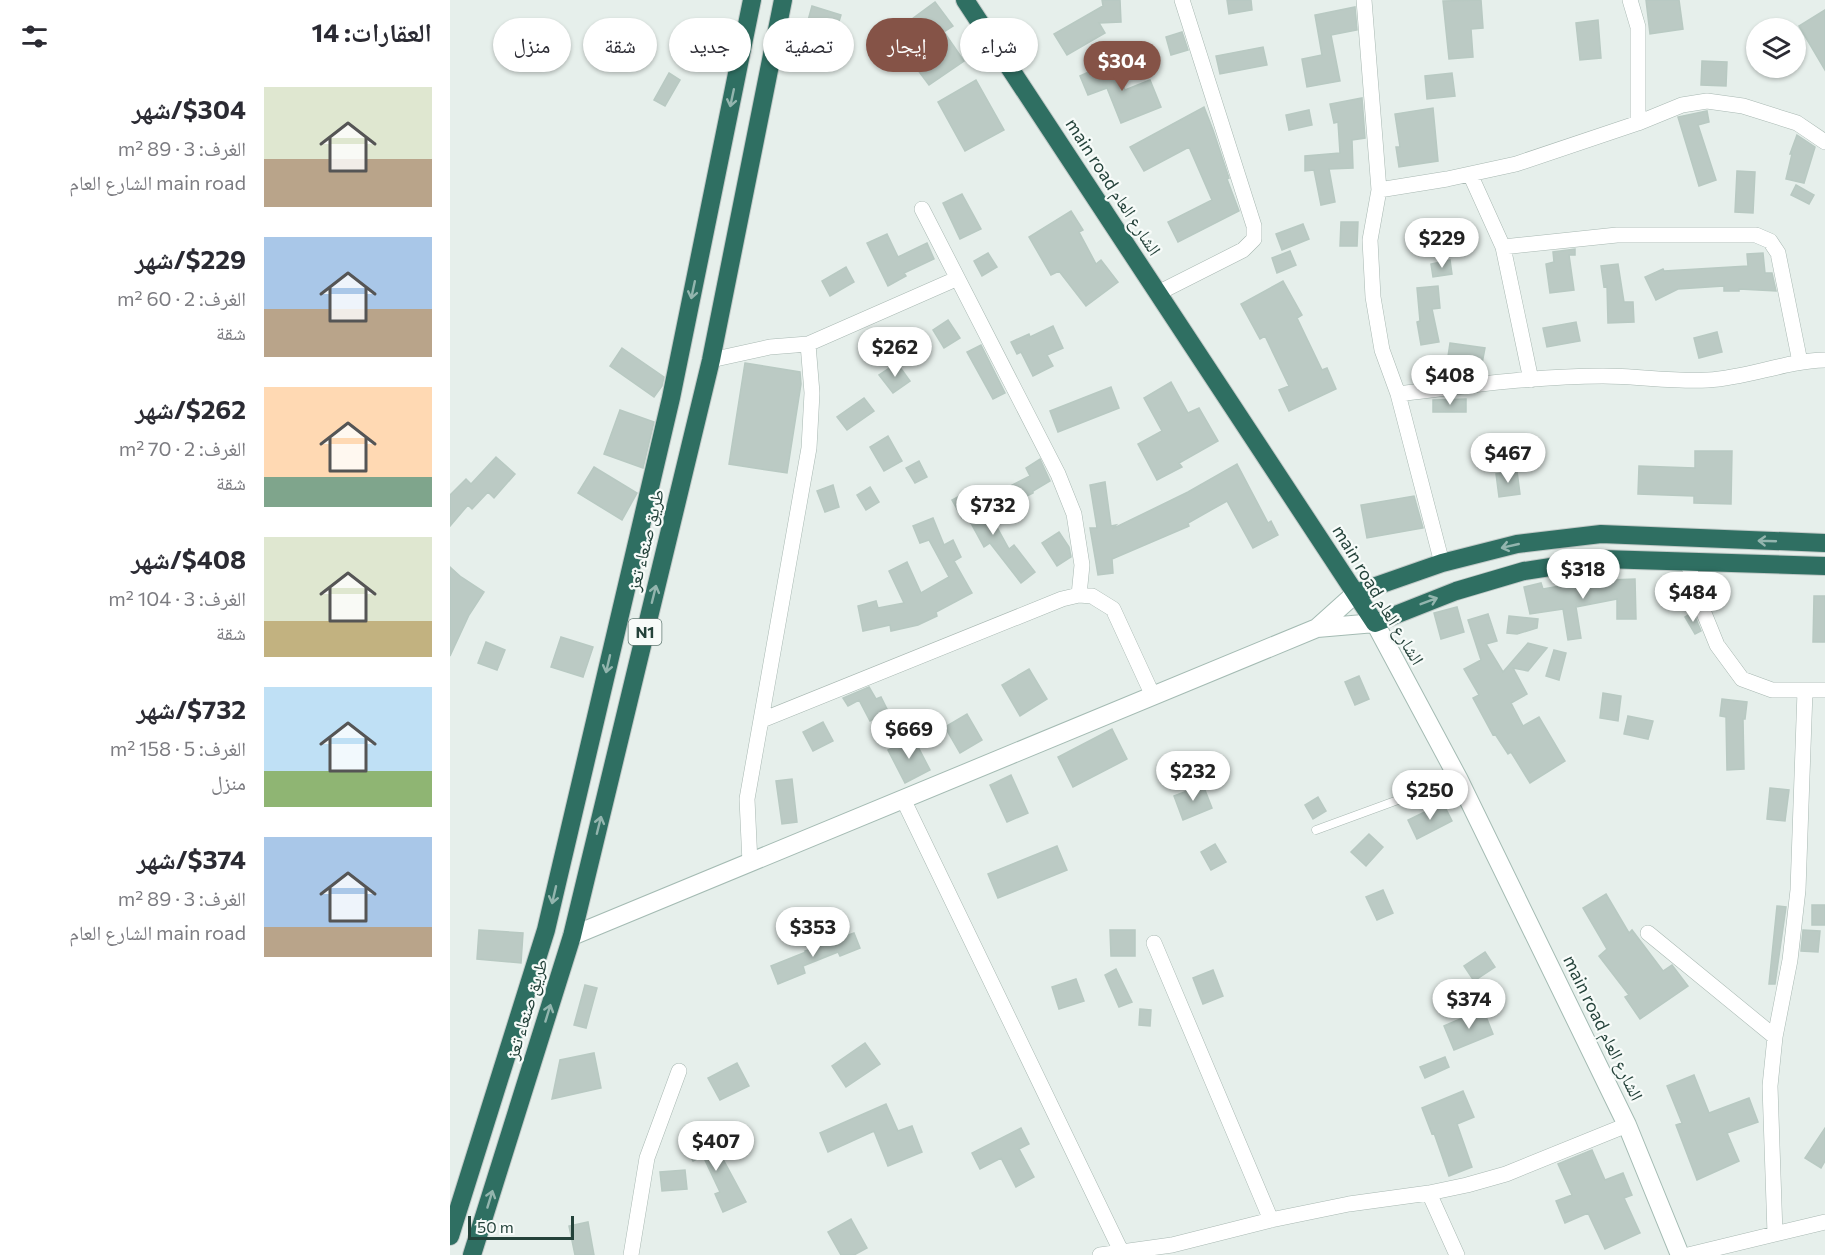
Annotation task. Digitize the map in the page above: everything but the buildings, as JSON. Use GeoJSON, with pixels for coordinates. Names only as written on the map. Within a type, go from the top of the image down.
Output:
{"type":"FeatureCollection","features":[{"type":"Feature","properties":{"kind":"highway","name":"طريق صنعاء تعز"},"geometry":{"type":"LineString","coordinates":[[450,1236],[546,930],[671,398],[752,0]]}},
{"type":"Feature","properties":{"kind":"highway","name":"طريق صنعاء تعز"},"geometry":{"type":"LineString","coordinates":[[472,1255],[572,936],[711,360],[783,0]]}},
{"type":"Feature","properties":{"kind":"highway","name":"main road الشارع العام"},"geometry":{"type":"LineString","coordinates":[[964,0],[1375,623]]}},
{"type":"Feature","properties":{"kind":"highway"},"geometry":{"type":"LineString","coordinates":[[1356,593],[1442,563],[1516,544],[1601,534],[1825,543]]}},
{"type":"Feature","properties":{"kind":"highway"},"geometry":{"type":"LineString","coordinates":[[1601,534],[1602,559]]}},
{"type":"Feature","properties":{"kind":"highway"},"geometry":{"type":"LineString","coordinates":[[1375,623],[1456,591],[1524,571],[1602,559],[1825,566]]}},
{"type":"Feature","properties":{"kind":"highway"},"geometry":{"type":"LineString","coordinates":[[546,930],[572,936]]}},
{"type":"Feature","properties":{"kind":"main road"},"geometry":{"type":"LineString","coordinates":[[1317,628],[1356,593]]}},
{"type":"Feature","properties":{"kind":"main road"},"geometry":{"type":"LineString","coordinates":[[572,936],[1317,628],[1375,623]]}},
{"type":"Feature","properties":{"kind":"main road","name":"main road الشارع العام"},"geometry":{"type":"LineString","coordinates":[[1375,623],[1458,778],[1627,1125],[1680,1255]]}},
{"type":"Feature","properties":{"kind":"street"},"geometry":{"type":"LineString","coordinates":[[1158,293],[1243,250],[1254,239],[1254,226],[1182,0]]}},
{"type":"Feature","properties":{"kind":"street"},"geometry":{"type":"LineString","coordinates":[[1364,0],[1379,190],[1370,240],[1373,297],[1382,350],[1398,394],[1442,563]]}},
{"type":"Feature","properties":{"kind":"street"},"geometry":{"type":"LineString","coordinates":[[1630,0],[1638,27],[1638,123]]}},
{"type":"Feature","properties":{"kind":"street"},"geometry":{"type":"LineString","coordinates":[[1379,190],[1516,164],[1638,123],[1682,105],[1707,101],[1743,106],[1797,123],[1825,142]]}},
{"type":"Feature","properties":{"kind":"street"},"geometry":{"type":"LineString","coordinates":[[1470,174],[1503,247],[1531,380]]}},
{"type":"Feature","properties":{"kind":"street"},"geometry":{"type":"LineString","coordinates":[[922,209],[1058,474],[1074,514],[1082,565],[1079,594]]}},
{"type":"Feature","properties":{"kind":"street"},"geometry":{"type":"LineString","coordinates":[[1503,247],[1617,235],[1698,233],[1756,235],[1770,242],[1778,253],[1800,362]]}},
{"type":"Feature","properties":{"kind":"street"},"geometry":{"type":"LineString","coordinates":[[711,360],[770,347],[808,344],[956,279]]}},
{"type":"Feature","properties":{"kind":"street"},"geometry":{"type":"LineString","coordinates":[[750,863],[747,799],[809,448],[812,393],[808,344]]}},
{"type":"Feature","properties":{"kind":"street"},"geometry":{"type":"LineString","coordinates":[[1398,394],[1531,380],[1603,376],[1708,380],[1780,365],[1825,360]]}},
{"type":"Feature","properties":{"kind":"street"},"geometry":{"type":"LineString","coordinates":[[1688,562],[1695,591],[1717,645],[1742,679],[1772,690],[1825,690]]}},
{"type":"Feature","properties":{"kind":"street"},"geometry":{"type":"LineString","coordinates":[[762,720],[1079,594],[1092,596],[1113,609],[1154,696]]}},
{"type":"Feature","properties":{"kind":"street"},"geometry":{"type":"LineString","coordinates":[[1775,1234],[1770,1086],[1775,1037],[1790,960],[1798,890],[1805,691]]}},
{"type":"Feature","properties":{"kind":"street"},"geometry":{"type":"LineString","coordinates":[[903,799],[1121,1251]]}},
{"type":"Feature","properties":{"kind":"street"},"geometry":{"type":"LineString","coordinates":[[1648,933],[1775,1037]]}},
{"type":"Feature","properties":{"kind":"street"},"geometry":{"type":"LineString","coordinates":[[1154,943],[1271,1220]]}},
{"type":"Feature","properties":{"kind":"street"},"geometry":{"type":"LineString","coordinates":[[631,1255],[647,1158],[679,1071]]}},
{"type":"Feature","properties":{"kind":"street"},"geometry":{"type":"LineString","coordinates":[[1100,1255],[1172,1245],[1271,1220],[1349,1204],[1429,1193],[1506,1174],[1627,1125]]}},
{"type":"Feature","properties":{"kind":"street"},"geometry":{"type":"LineString","coordinates":[[1429,1193],[1457,1255]]}},
{"type":"Feature","properties":{"kind":"street"},"geometry":{"type":"LineString","coordinates":[[1688,1255],[1825,1222]]}},
{"type":"Feature","properties":{"kind":"lane"},"geometry":{"type":"LineString","coordinates":[[1316,830],[1458,778]]}}]}
